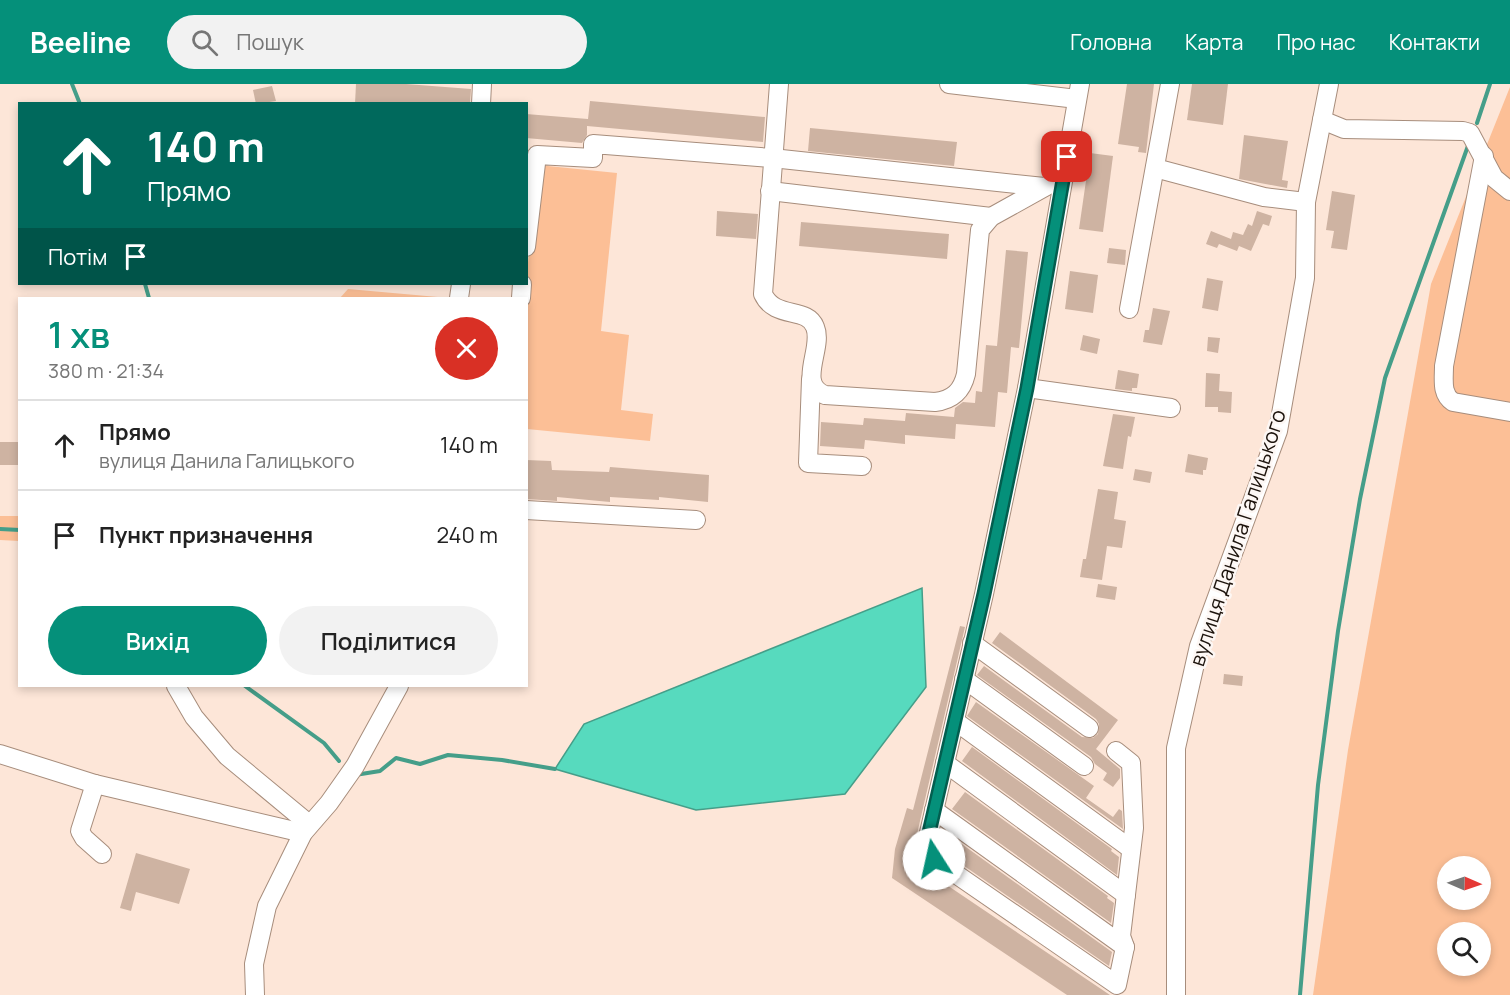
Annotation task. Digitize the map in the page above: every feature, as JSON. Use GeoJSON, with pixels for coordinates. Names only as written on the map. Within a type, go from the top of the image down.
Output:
{"type":"FeatureCollection","features":[{"type":"Feature","properties":{"kind":"street"},"geometry":{"type":"LineString","coordinates":[[481,102],[482,84]]}},
{"type":"Feature","properties":{"kind":"street"},"geometry":{"type":"LineString","coordinates":[[779,84],[763,294],[771,307],[804,316],[813,323],[817,335],[811,379],[808,463],[862,466]]}},
{"type":"Feature","properties":{"kind":"street"},"geometry":{"type":"LineString","coordinates":[[949,84],[1078,91],[1027,388],[984,594],[928,837],[934,859],[1117,985],[1125,947],[1121,936],[1134,828],[1131,763],[1116,751]]}},
{"type":"Feature","properties":{"kind":"street"},"geometry":{"type":"LineString","coordinates":[[1129,309],[1170,84]]}},
{"type":"Feature","properties":{"kind":"street","name":"вулиця Данила Галицького"},"geometry":{"type":"LineString","coordinates":[[1176,995],[1176,748],[1199,646],[1278,431],[1305,278],[1306,202],[1329,84]]}},
{"type":"Feature","properties":{"kind":"street"},"geometry":{"type":"LineString","coordinates":[[1322,120],[1344,129],[1463,131],[1474,137],[1494,177],[1510,191]]}},
{"type":"Feature","properties":{"kind":"street"},"geometry":{"type":"LineString","coordinates":[[528,230],[537,155],[593,158],[593,144],[772,158],[1044,187]]}},
{"type":"Feature","properties":{"kind":"street"},"geometry":{"type":"LineString","coordinates":[[1484,156],[1444,366],[1443,387],[1447,398],[1453,402],[1510,412]]}},
{"type":"Feature","properties":{"kind":"street"},"geometry":{"type":"LineString","coordinates":[[1155,168],[1264,196],[1306,202]]}},
{"type":"Feature","properties":{"kind":"street"},"geometry":{"type":"LineString","coordinates":[[811,379],[815,389],[825,395],[935,402],[952,397],[959,391],[966,374],[980,230],[991,217],[1064,177]]}},
{"type":"Feature","properties":{"kind":"street"},"geometry":{"type":"LineString","coordinates":[[770,191],[991,217]]}},
{"type":"Feature","properties":{"kind":"street"},"geometry":{"type":"LineString","coordinates":[[1027,388],[1171,408]]}},
{"type":"Feature","properties":{"kind":"street"},"geometry":{"type":"LineString","coordinates":[[528,510],[696,520]]}},
{"type":"Feature","properties":{"kind":"street"},"geometry":{"type":"LineString","coordinates":[[972,643],[1089,728]]}},
{"type":"Feature","properties":{"kind":"street"},"geometry":{"type":"LineString","coordinates":[[964,679],[1084,766]]}},
{"type":"Feature","properties":{"kind":"street"},"geometry":{"type":"LineString","coordinates":[[178,687],[194,717],[227,756],[306,829]]}},
{"type":"Feature","properties":{"kind":"street"},"geometry":{"type":"LineString","coordinates":[[255,995],[254,964],[267,906],[306,829],[329,803],[356,766],[398,687]]}},
{"type":"Feature","properties":{"kind":"street"},"geometry":{"type":"LineString","coordinates":[[955,721],[1131,849]]}},
{"type":"Feature","properties":{"kind":"street"},"geometry":{"type":"LineString","coordinates":[[0,754],[95,784],[306,829]]}},
{"type":"Feature","properties":{"kind":"street"},"geometry":{"type":"LineString","coordinates":[[945,763],[1126,895]]}},
{"type":"Feature","properties":{"kind":"street"},"geometry":{"type":"LineString","coordinates":[[95,784],[80,831],[84,838],[102,854]]}},
{"type":"Feature","properties":{"kind":"street"},"geometry":{"type":"LineString","coordinates":[[934,810],[1125,947]]}},
{"type":"Feature","properties":{"kind":"shaded area"},"geometry":{"type":"Polygon","coordinates":[[[1510,87],[1510,995],[1313,995],[1348,750],[1431,284],[1510,87]]]}},
{"type":"Feature","properties":{"kind":"shaded area"},"geometry":{"type":"Polygon","coordinates":[[[538,165],[617,173],[601,331],[629,335],[621,410],[653,414],[650,441],[528,429],[528,262],[538,165]]]}},
{"type":"Feature","properties":{"kind":"shaded area"},"geometry":{"type":"Polygon","coordinates":[[[348,289],[438,297],[341,297],[348,289]]]}},
{"type":"Feature","properties":{"kind":"shaded area"},"geometry":{"type":"Polygon","coordinates":[[[0,516],[18,516],[18,541],[0,540],[0,516]]]}},
{"type":"Feature","properties":{"kind":"water"},"geometry":{"type":"Polygon","coordinates":[[[922,588],[926,687],[845,794],[696,810],[555,769],[584,724],[922,588]]]}},
{"type":"Feature","properties":{"kind":"building"},"geometry":{"type":"Polygon","coordinates":[[[356,84],[406,84],[471,89],[470,102],[355,102],[356,84]]]}},
{"type":"Feature","properties":{"kind":"building"},"geometry":{"type":"Polygon","coordinates":[[[1127,84],[1154,84],[1146,153],[1138,152],[1139,147],[1118,144],[1127,84]]]}},
{"type":"Feature","properties":{"kind":"building"},"geometry":{"type":"Polygon","coordinates":[[[1192,84],[1228,84],[1223,125],[1187,120],[1192,84]]]}},
{"type":"Feature","properties":{"kind":"building"},"geometry":{"type":"Polygon","coordinates":[[[272,86],[276,101],[256,102],[253,90],[272,86]]]}},
{"type":"Feature","properties":{"kind":"building"},"geometry":{"type":"Polygon","coordinates":[[[590,101],[765,117],[763,142],[587,126],[587,135],[582,143],[528,138],[528,114],[588,119],[590,101]]]}},
{"type":"Feature","properties":{"kind":"building"},"geometry":{"type":"Polygon","coordinates":[[[810,128],[957,142],[954,166],[808,151],[810,128]]]}},
{"type":"Feature","properties":{"kind":"building"},"geometry":{"type":"Polygon","coordinates":[[[1244,135],[1288,141],[1282,180],[1288,181],[1287,188],[1239,179],[1244,135]]]}},
{"type":"Feature","properties":{"kind":"building"},"geometry":{"type":"Polygon","coordinates":[[[1090,153],[1113,156],[1103,232],[1079,229],[1090,153]]]}},
{"type":"Feature","properties":{"kind":"building"},"geometry":{"type":"Polygon","coordinates":[[[1332,191],[1355,195],[1347,250],[1331,248],[1334,231],[1326,230],[1332,191]]]}},
{"type":"Feature","properties":{"kind":"building"},"geometry":{"type":"Polygon","coordinates":[[[717,211],[758,214],[756,239],[716,236],[717,211]]]}},
{"type":"Feature","properties":{"kind":"building"},"geometry":{"type":"Polygon","coordinates":[[[1257,211],[1272,216],[1269,226],[1263,224],[1251,251],[1239,246],[1237,251],[1219,244],[1217,248],[1206,244],[1211,231],[1231,239],[1233,232],[1243,235],[1248,224],[1252,226],[1257,211]]]}},
{"type":"Feature","properties":{"kind":"building"},"geometry":{"type":"Polygon","coordinates":[[[801,222],[949,234],[947,259],[799,246],[801,222]]]}},
{"type":"Feature","properties":{"kind":"building"},"geometry":{"type":"Polygon","coordinates":[[[1109,248],[1126,250],[1125,265],[1107,263],[1109,248]]]}},
{"type":"Feature","properties":{"kind":"building"},"geometry":{"type":"Polygon","coordinates":[[[1006,250],[1028,252],[1019,348],[1011,347],[1007,393],[998,392],[995,427],[956,424],[955,439],[905,435],[905,444],[865,440],[864,449],[820,446],[821,422],[863,425],[864,418],[905,421],[906,413],[954,417],[955,408],[963,402],[975,403],[976,391],[982,392],[986,345],[997,346],[1006,250]]]}},
{"type":"Feature","properties":{"kind":"building"},"geometry":{"type":"Polygon","coordinates":[[[1070,271],[1098,275],[1093,313],[1065,309],[1070,271]]]}},
{"type":"Feature","properties":{"kind":"building"},"geometry":{"type":"Polygon","coordinates":[[[1207,278],[1223,281],[1218,311],[1202,308],[1207,278]]]}},
{"type":"Feature","properties":{"kind":"building"},"geometry":{"type":"Polygon","coordinates":[[[1153,308],[1170,311],[1162,345],[1143,342],[1145,330],[1149,330],[1153,308]]]}},
{"type":"Feature","properties":{"kind":"building"},"geometry":{"type":"Polygon","coordinates":[[[1083,335],[1100,339],[1097,354],[1080,350],[1083,335]]]}},
{"type":"Feature","properties":{"kind":"building"},"geometry":{"type":"Polygon","coordinates":[[[1208,337],[1220,338],[1218,353],[1207,351],[1208,337]]]}},
{"type":"Feature","properties":{"kind":"building"},"geometry":{"type":"Polygon","coordinates":[[[1118,370],[1139,374],[1137,388],[1132,388],[1132,391],[1115,389],[1118,370]]]}},
{"type":"Feature","properties":{"kind":"building"},"geometry":{"type":"Polygon","coordinates":[[[1206,373],[1220,374],[1219,391],[1232,392],[1231,413],[1218,412],[1218,407],[1205,407],[1206,373]]]}},
{"type":"Feature","properties":{"kind":"building"},"geometry":{"type":"Polygon","coordinates":[[[1113,414],[1135,417],[1131,437],[1128,436],[1123,469],[1103,466],[1113,414]]]}},
{"type":"Feature","properties":{"kind":"building"},"geometry":{"type":"Polygon","coordinates":[[[0,442],[18,442],[18,465],[0,465],[0,442]]]}},
{"type":"Feature","properties":{"kind":"building"},"geometry":{"type":"Polygon","coordinates":[[[1188,454],[1208,458],[1203,475],[1185,472],[1188,454]]]}},
{"type":"Feature","properties":{"kind":"building"},"geometry":{"type":"Polygon","coordinates":[[[528,460],[551,461],[552,470],[609,472],[610,467],[709,475],[708,502],[659,497],[659,500],[610,497],[610,502],[557,497],[557,501],[528,499],[528,460]]]}},
{"type":"Feature","properties":{"kind":"building"},"geometry":{"type":"Polygon","coordinates":[[[1135,469],[1152,472],[1150,483],[1133,480],[1135,469]]]}},
{"type":"Feature","properties":{"kind":"building"},"geometry":{"type":"Polygon","coordinates":[[[1098,489],[1118,492],[1114,519],[1126,521],[1122,548],[1107,546],[1102,580],[1080,577],[1083,559],[1086,559],[1098,489]]]}},
{"type":"Feature","properties":{"kind":"building"},"geometry":{"type":"Polygon","coordinates":[[[1098,584],[1117,587],[1115,600],[1096,597],[1098,584]]]}},
{"type":"Feature","properties":{"kind":"building"},"geometry":{"type":"Polygon","coordinates":[[[960,626],[965,627],[917,841],[913,838],[929,873],[1110,995],[1067,995],[892,878],[895,849],[907,808],[913,810],[960,626]]]}},
{"type":"Feature","properties":{"kind":"building"},"geometry":{"type":"Polygon","coordinates":[[[1000,632],[1118,720],[1096,749],[1120,769],[1120,778],[1113,787],[1103,780],[1107,773],[1095,764],[1091,757],[977,675],[984,666],[1082,737],[1093,738],[1098,734],[1099,724],[1096,719],[992,643],[1000,632]]]}},
{"type":"Feature","properties":{"kind":"building"},"geometry":{"type":"Polygon","coordinates":[[[1224,674],[1243,676],[1242,686],[1223,684],[1224,674]]]}},
{"type":"Feature","properties":{"kind":"building"},"geometry":{"type":"Polygon","coordinates":[[[976,702],[1094,786],[1086,798],[1113,817],[1119,809],[1122,811],[1123,829],[967,716],[976,702]]]}},
{"type":"Feature","properties":{"kind":"building"},"geometry":{"type":"Polygon","coordinates":[[[972,747],[1112,849],[1111,851],[1119,857],[1117,875],[962,761],[972,747]]]}},
{"type":"Feature","properties":{"kind":"building"},"geometry":{"type":"Polygon","coordinates":[[[965,792],[1108,896],[1107,898],[1114,903],[1111,923],[952,809],[965,792]]]}},
{"type":"Feature","properties":{"kind":"building"},"geometry":{"type":"Polygon","coordinates":[[[952,837],[1112,952],[1109,966],[944,852],[943,849],[952,837]]]}},
{"type":"Feature","properties":{"kind":"building"},"geometry":{"type":"Polygon","coordinates":[[[136,853],[190,869],[179,904],[136,892],[131,911],[120,908],[136,853]]]}},
{"type":"Feature","properties":{"kind":"waterway"},"geometry":{"type":"LineString","coordinates":[[72,84],[79,102]]}},
{"type":"Feature","properties":{"kind":"waterway"},"geometry":{"type":"LineString","coordinates":[[1477,123],[1490,84]]}},
{"type":"Feature","properties":{"kind":"waterway"},"geometry":{"type":"LineString","coordinates":[[1300,995],[1318,785],[1338,631],[1360,499],[1385,378],[1469,143]]}},
{"type":"Feature","properties":{"kind":"waterway"},"geometry":{"type":"LineString","coordinates":[[145,285],[149,297]]}},
{"type":"Feature","properties":{"kind":"waterway"},"geometry":{"type":"LineString","coordinates":[[0,529],[18,530]]}},
{"type":"Feature","properties":{"kind":"waterway"},"geometry":{"type":"LineString","coordinates":[[246,687],[324,743],[339,761]]}},
{"type":"Feature","properties":{"kind":"waterway"},"geometry":{"type":"LineString","coordinates":[[355,775],[380,771],[396,758],[420,764],[448,755],[502,760],[555,769]]}},
{"type":"Feature","properties":{"kind":"route"},"geometry":{"type":"LineString","coordinates":[[934,859],[928,837],[984,594],[1027,388],[1067,157]]}}]}
